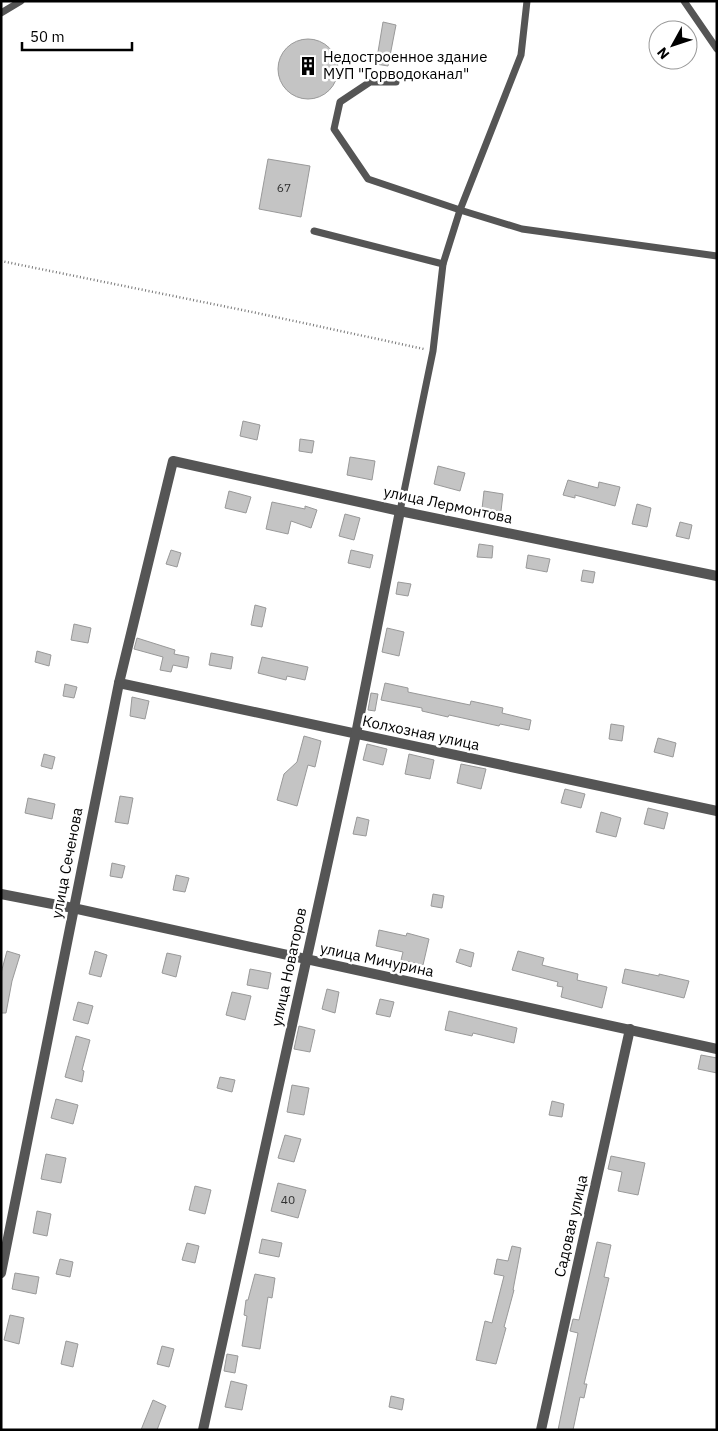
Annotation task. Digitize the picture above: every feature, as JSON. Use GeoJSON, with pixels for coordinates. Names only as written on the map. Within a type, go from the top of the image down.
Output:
{"type":"FeatureCollection","features":[{"type":"Feature","properties":{"kind":"street","name":"улица Лермонтова"},"geometry":{"type":"LineString","coordinates":[[173,461],[400,511],[717,576]]}},
{"type":"Feature","properties":{"kind":"street","name":"улица Сеченова"},"geometry":{"type":"LineString","coordinates":[[1,1273],[119,683],[173,461]]}},
{"type":"Feature","properties":{"kind":"street","name":"улица Новаторов"},"geometry":{"type":"LineString","coordinates":[[203,1430],[356,734],[400,511]]}},
{"type":"Feature","properties":{"kind":"street","name":"Колхозная улица"},"geometry":{"type":"LineString","coordinates":[[119,683],[717,811]]}},
{"type":"Feature","properties":{"kind":"street","name":"улица Мичурина"},"geometry":{"type":"LineString","coordinates":[[1,894],[73,908],[717,1049]]}},
{"type":"Feature","properties":{"kind":"street","name":"Садовая улица"},"geometry":{"type":"LineString","coordinates":[[541,1430],[630,1029]]}},
{"type":"Feature","properties":{"kind":"lane"},"geometry":{"type":"LineString","coordinates":[[1,13],[21,1]]}},
{"type":"Feature","properties":{"kind":"lane"},"geometry":{"type":"LineString","coordinates":[[400,511],[433,351],[443,264],[460,210],[521,55],[527,1]]}},
{"type":"Feature","properties":{"kind":"lane"},"geometry":{"type":"LineString","coordinates":[[684,1],[717,49]]}},
{"type":"Feature","properties":{"kind":"lane"},"geometry":{"type":"LineString","coordinates":[[396,82],[370,82],[340,102],[334,129],[368,179],[522,229],[717,256]]}},
{"type":"Feature","properties":{"kind":"lane"},"geometry":{"type":"LineString","coordinates":[[314,231],[443,264]]}},
{"type":"Feature","properties":{"kind":"path"},"geometry":{"type":"LineString","coordinates":[[1,261],[433,351]]}},
{"type":"Feature","properties":{"kind":"building","name":"Недостроенное здание МУП \"Горводоканал\""},"geometry":{"type":"Polygon","coordinates":[[[383,22],[396,25],[388,66],[376,64],[383,22]]]}},
{"type":"Feature","properties":{"kind":"building","name":"Недостроенное здание МУП \"Горводоканал\""},"geometry":{"type":"Polygon","coordinates":[[[308,39],[325,44],[333,52],[338,69],[333,86],[325,94],[308,99],[291,94],[283,86],[278,69],[283,52],[291,44],[308,39]]]}},
{"type":"Feature","properties":{"kind":"building"},"geometry":{"type":"Polygon","coordinates":[[[268,159],[310,166],[301,217],[259,209],[268,159]]]}},
{"type":"Feature","properties":{"kind":"building"},"geometry":{"type":"Polygon","coordinates":[[[243,421],[260,425],[257,440],[240,436],[243,421]]]}},
{"type":"Feature","properties":{"kind":"building"},"geometry":{"type":"Polygon","coordinates":[[[300,439],[314,441],[312,453],[299,451],[300,439]]]}},
{"type":"Feature","properties":{"kind":"building"},"geometry":{"type":"Polygon","coordinates":[[[350,457],[375,461],[372,480],[347,475],[350,457]]]}},
{"type":"Feature","properties":{"kind":"building"},"geometry":{"type":"Polygon","coordinates":[[[438,466],[465,473],[460,491],[434,484],[438,466]]]}},
{"type":"Feature","properties":{"kind":"building"},"geometry":{"type":"Polygon","coordinates":[[[568,480],[598,488],[599,482],[620,487],[615,506],[575,495],[575,498],[563,495],[568,480]]]}},
{"type":"Feature","properties":{"kind":"building"},"geometry":{"type":"Polygon","coordinates":[[[229,491],[251,497],[246,513],[225,508],[229,491]]]}},
{"type":"Feature","properties":{"kind":"building"},"geometry":{"type":"Polygon","coordinates":[[[484,491],[503,494],[501,511],[482,509],[484,491]]]}},
{"type":"Feature","properties":{"kind":"building"},"geometry":{"type":"Polygon","coordinates":[[[272,502],[305,509],[305,506],[317,510],[311,528],[291,521],[288,534],[266,529],[272,502]]]}},
{"type":"Feature","properties":{"kind":"building"},"geometry":{"type":"Polygon","coordinates":[[[637,504],[651,508],[647,527],[632,524],[637,504]]]}},
{"type":"Feature","properties":{"kind":"building"},"geometry":{"type":"Polygon","coordinates":[[[345,514],[360,518],[354,540],[339,536],[345,514]]]}},
{"type":"Feature","properties":{"kind":"building"},"geometry":{"type":"Polygon","coordinates":[[[680,522],[692,525],[689,539],[676,536],[680,522]]]}},
{"type":"Feature","properties":{"kind":"building"},"geometry":{"type":"Polygon","coordinates":[[[479,544],[493,546],[492,558],[477,557],[479,544]]]}},
{"type":"Feature","properties":{"kind":"building"},"geometry":{"type":"Polygon","coordinates":[[[171,550],[181,553],[177,567],[166,564],[171,550]]]}},
{"type":"Feature","properties":{"kind":"building"},"geometry":{"type":"Polygon","coordinates":[[[351,550],[373,555],[370,568],[348,563],[351,550]]]}},
{"type":"Feature","properties":{"kind":"building"},"geometry":{"type":"Polygon","coordinates":[[[528,555],[550,559],[547,572],[526,568],[528,555]]]}},
{"type":"Feature","properties":{"kind":"building"},"geometry":{"type":"Polygon","coordinates":[[[583,570],[595,572],[593,583],[581,581],[583,570]]]}},
{"type":"Feature","properties":{"kind":"building"},"geometry":{"type":"Polygon","coordinates":[[[398,582],[411,584],[408,596],[396,594],[398,582]]]}},
{"type":"Feature","properties":{"kind":"building"},"geometry":{"type":"Polygon","coordinates":[[[255,605],[266,608],[262,627],[251,625],[255,605]]]}},
{"type":"Feature","properties":{"kind":"building"},"geometry":{"type":"Polygon","coordinates":[[[74,624],[91,628],[88,643],[71,640],[74,624]]]}},
{"type":"Feature","properties":{"kind":"building"},"geometry":{"type":"Polygon","coordinates":[[[387,628],[404,632],[399,656],[382,652],[387,628]]]}},
{"type":"Feature","properties":{"kind":"building"},"geometry":{"type":"Polygon","coordinates":[[[137,638],[175,650],[174,654],[189,657],[187,668],[173,665],[171,672],[160,670],[163,657],[134,649],[137,638]]]}},
{"type":"Feature","properties":{"kind":"building"},"geometry":{"type":"Polygon","coordinates":[[[37,651],[51,655],[49,666],[35,662],[37,651]]]}},
{"type":"Feature","properties":{"kind":"building"},"geometry":{"type":"Polygon","coordinates":[[[211,653],[233,657],[231,669],[209,665],[211,653]]]}},
{"type":"Feature","properties":{"kind":"building"},"geometry":{"type":"Polygon","coordinates":[[[262,657],[308,667],[305,680],[287,676],[286,680],[258,673],[262,657]]]}},
{"type":"Feature","properties":{"kind":"building"},"geometry":{"type":"Polygon","coordinates":[[[385,683],[408,688],[408,692],[470,705],[471,701],[503,708],[502,713],[531,720],[529,730],[500,724],[499,726],[449,715],[448,717],[422,711],[422,708],[381,700],[385,683]]]}},
{"type":"Feature","properties":{"kind":"building"},"geometry":{"type":"Polygon","coordinates":[[[65,684],[77,687],[74,698],[63,696],[65,684]]]}},
{"type":"Feature","properties":{"kind":"building"},"geometry":{"type":"Polygon","coordinates":[[[371,693],[378,694],[375,711],[368,710],[371,693]]]}},
{"type":"Feature","properties":{"kind":"building"},"geometry":{"type":"Polygon","coordinates":[[[132,697],[149,701],[145,719],[130,716],[132,697]]]}},
{"type":"Feature","properties":{"kind":"building"},"geometry":{"type":"Polygon","coordinates":[[[611,724],[624,726],[622,741],[609,739],[611,724]]]}},
{"type":"Feature","properties":{"kind":"building"},"geometry":{"type":"Polygon","coordinates":[[[304,736],[321,741],[315,767],[308,765],[297,806],[277,800],[284,774],[297,762],[304,736]]]}},
{"type":"Feature","properties":{"kind":"building"},"geometry":{"type":"Polygon","coordinates":[[[658,738],[676,743],[673,757],[654,752],[658,738]]]}},
{"type":"Feature","properties":{"kind":"building"},"geometry":{"type":"Polygon","coordinates":[[[367,744],[387,749],[383,765],[363,760],[367,744]]]}},
{"type":"Feature","properties":{"kind":"building"},"geometry":{"type":"Polygon","coordinates":[[[44,754],[55,757],[52,769],[41,766],[44,754]]]}},
{"type":"Feature","properties":{"kind":"building"},"geometry":{"type":"Polygon","coordinates":[[[409,754],[434,760],[430,779],[405,774],[409,754]]]}},
{"type":"Feature","properties":{"kind":"building"},"geometry":{"type":"Polygon","coordinates":[[[461,764],[486,769],[481,789],[457,783],[461,764]]]}},
{"type":"Feature","properties":{"kind":"building"},"geometry":{"type":"Polygon","coordinates":[[[565,789],[585,794],[581,808],[561,803],[565,789]]]}},
{"type":"Feature","properties":{"kind":"building"},"geometry":{"type":"Polygon","coordinates":[[[120,796],[133,798],[128,824],[115,822],[120,796]]]}},
{"type":"Feature","properties":{"kind":"building"},"geometry":{"type":"Polygon","coordinates":[[[28,798],[55,804],[52,819],[25,813],[28,798]]]}},
{"type":"Feature","properties":{"kind":"building"},"geometry":{"type":"Polygon","coordinates":[[[648,808],[668,813],[664,829],[644,824],[648,808]]]}},
{"type":"Feature","properties":{"kind":"building"},"geometry":{"type":"Polygon","coordinates":[[[601,812],[621,818],[616,837],[596,832],[601,812]]]}},
{"type":"Feature","properties":{"kind":"building"},"geometry":{"type":"Polygon","coordinates":[[[357,817],[369,820],[366,836],[353,834],[357,817]]]}},
{"type":"Feature","properties":{"kind":"building"},"geometry":{"type":"Polygon","coordinates":[[[112,863],[125,866],[122,878],[110,876],[112,863]]]}},
{"type":"Feature","properties":{"kind":"building"},"geometry":{"type":"Polygon","coordinates":[[[176,875],[189,878],[185,892],[173,890],[176,875]]]}},
{"type":"Feature","properties":{"kind":"building"},"geometry":{"type":"Polygon","coordinates":[[[433,894],[444,896],[442,908],[431,906],[433,894]]]}},
{"type":"Feature","properties":{"kind":"building"},"geometry":{"type":"Polygon","coordinates":[[[379,930],[406,936],[407,933],[429,939],[423,965],[401,960],[403,952],[376,946],[379,930]]]}},
{"type":"Feature","properties":{"kind":"building"},"geometry":{"type":"Polygon","coordinates":[[[460,949],[474,953],[471,967],[456,962],[460,949]]]}},
{"type":"Feature","properties":{"kind":"building"},"geometry":{"type":"Polygon","coordinates":[[[7,951],[20,955],[12,981],[6,1013],[1,1013],[1,973],[7,951]]]}},
{"type":"Feature","properties":{"kind":"building"},"geometry":{"type":"Polygon","coordinates":[[[95,951],[107,955],[101,977],[89,974],[95,951]]]}},
{"type":"Feature","properties":{"kind":"building"},"geometry":{"type":"Polygon","coordinates":[[[518,951],[544,958],[542,965],[578,974],[577,980],[607,987],[602,1008],[561,997],[563,987],[557,986],[558,982],[512,970],[518,951]]]}},
{"type":"Feature","properties":{"kind":"building"},"geometry":{"type":"Polygon","coordinates":[[[167,953],[181,956],[176,977],[162,973],[167,953]]]}},
{"type":"Feature","properties":{"kind":"building"},"geometry":{"type":"Polygon","coordinates":[[[250,969],[271,973],[268,989],[247,985],[250,969]]]}},
{"type":"Feature","properties":{"kind":"building"},"geometry":{"type":"Polygon","coordinates":[[[625,969],[689,981],[684,998],[622,983],[625,969]]]}},
{"type":"Feature","properties":{"kind":"building"},"geometry":{"type":"Polygon","coordinates":[[[327,989],[339,992],[335,1013],[322,1009],[327,989]]]}},
{"type":"Feature","properties":{"kind":"building"},"geometry":{"type":"Polygon","coordinates":[[[232,992],[251,996],[245,1020],[226,1015],[232,992]]]}},
{"type":"Feature","properties":{"kind":"building"},"geometry":{"type":"Polygon","coordinates":[[[380,999],[394,1002],[390,1017],[376,1014],[380,999]]]}},
{"type":"Feature","properties":{"kind":"building"},"geometry":{"type":"Polygon","coordinates":[[[78,1002],[93,1006],[88,1024],[73,1020],[78,1002]]]}},
{"type":"Feature","properties":{"kind":"building"},"geometry":{"type":"Polygon","coordinates":[[[449,1011],[517,1028],[514,1043],[473,1033],[472,1036],[445,1030],[449,1011]]]}},
{"type":"Feature","properties":{"kind":"building"},"geometry":{"type":"Polygon","coordinates":[[[299,1026],[315,1030],[310,1052],[294,1049],[299,1026]]]}},
{"type":"Feature","properties":{"kind":"building"},"geometry":{"type":"Polygon","coordinates":[[[76,1036],[90,1040],[82,1070],[84,1071],[82,1082],[65,1077],[76,1036]]]}},
{"type":"Feature","properties":{"kind":"building"},"geometry":{"type":"Polygon","coordinates":[[[701,1055],[717,1058],[717,1073],[698,1069],[701,1055]]]}},
{"type":"Feature","properties":{"kind":"building"},"geometry":{"type":"Polygon","coordinates":[[[220,1077],[235,1080],[232,1092],[217,1088],[220,1077]]]}},
{"type":"Feature","properties":{"kind":"building"},"geometry":{"type":"Polygon","coordinates":[[[292,1085],[309,1088],[304,1115],[287,1112],[292,1085]]]}},
{"type":"Feature","properties":{"kind":"building"},"geometry":{"type":"Polygon","coordinates":[[[56,1099],[78,1105],[73,1124],[51,1118],[56,1099]]]}},
{"type":"Feature","properties":{"kind":"building"},"geometry":{"type":"Polygon","coordinates":[[[552,1101],[564,1104],[562,1117],[549,1115],[552,1101]]]}},
{"type":"Feature","properties":{"kind":"building"},"geometry":{"type":"Polygon","coordinates":[[[285,1135],[301,1139],[294,1162],[278,1158],[285,1135]]]}},
{"type":"Feature","properties":{"kind":"building"},"geometry":{"type":"Polygon","coordinates":[[[46,1154],[66,1158],[61,1183],[41,1179],[46,1154]]]}},
{"type":"Feature","properties":{"kind":"building"},"geometry":{"type":"Polygon","coordinates":[[[611,1156],[645,1163],[638,1195],[618,1191],[622,1172],[608,1169],[611,1156]]]}},
{"type":"Feature","properties":{"kind":"building"},"geometry":{"type":"Polygon","coordinates":[[[278,1183],[306,1190],[298,1218],[271,1211],[278,1183]]]}},
{"type":"Feature","properties":{"kind":"building"},"geometry":{"type":"Polygon","coordinates":[[[195,1186],[211,1190],[205,1214],[189,1210],[195,1186]]]}},
{"type":"Feature","properties":{"kind":"building"},"geometry":{"type":"Polygon","coordinates":[[[37,1211],[51,1214],[47,1236],[33,1233],[37,1211]]]}},
{"type":"Feature","properties":{"kind":"building"},"geometry":{"type":"Polygon","coordinates":[[[262,1239],[282,1243],[279,1257],[259,1253],[262,1239]]]}},
{"type":"Feature","properties":{"kind":"building"},"geometry":{"type":"Polygon","coordinates":[[[597,1242],[611,1245],[604,1277],[609,1278],[584,1384],[587,1384],[584,1398],[580,1397],[573,1430],[558,1430],[578,1333],[570,1331],[573,1319],[579,1320],[597,1242]]]}},
{"type":"Feature","properties":{"kind":"building"},"geometry":{"type":"Polygon","coordinates":[[[187,1243],[199,1246],[195,1263],[182,1260],[187,1243]]]}},
{"type":"Feature","properties":{"kind":"building"},"geometry":{"type":"Polygon","coordinates":[[[512,1246],[521,1248],[514,1290],[504,1327],[506,1328],[496,1364],[476,1360],[485,1321],[492,1323],[504,1276],[494,1274],[497,1259],[508,1261],[512,1246]]]}},
{"type":"Feature","properties":{"kind":"building"},"geometry":{"type":"Polygon","coordinates":[[[60,1259],[73,1262],[70,1277],[56,1274],[60,1259]]]}},
{"type":"Feature","properties":{"kind":"building"},"geometry":{"type":"Polygon","coordinates":[[[15,1273],[39,1277],[36,1294],[12,1289],[15,1273]]]}},
{"type":"Feature","properties":{"kind":"building"},"geometry":{"type":"Polygon","coordinates":[[[255,1274],[275,1278],[272,1298],[268,1297],[260,1349],[242,1346],[247,1316],[244,1315],[246,1300],[248,1300],[255,1274]]]}},
{"type":"Feature","properties":{"kind":"building"},"geometry":{"type":"Polygon","coordinates":[[[10,1315],[24,1318],[19,1344],[4,1340],[10,1315]]]}},
{"type":"Feature","properties":{"kind":"building"},"geometry":{"type":"Polygon","coordinates":[[[66,1341],[78,1344],[73,1367],[61,1364],[66,1341]]]}},
{"type":"Feature","properties":{"kind":"building"},"geometry":{"type":"Polygon","coordinates":[[[162,1346],[174,1349],[169,1367],[157,1364],[162,1346]]]}},
{"type":"Feature","properties":{"kind":"building"},"geometry":{"type":"Polygon","coordinates":[[[227,1354],[238,1356],[235,1373],[224,1371],[227,1354]]]}},
{"type":"Feature","properties":{"kind":"building"},"geometry":{"type":"Polygon","coordinates":[[[231,1381],[247,1385],[242,1410],[225,1407],[231,1381]]]}},
{"type":"Feature","properties":{"kind":"building"},"geometry":{"type":"Polygon","coordinates":[[[391,1396],[404,1399],[402,1410],[389,1407],[391,1396]]]}},
{"type":"Feature","properties":{"kind":"building"},"geometry":{"type":"Polygon","coordinates":[[[153,1400],[166,1406],[157,1430],[141,1430],[153,1400]]]}},
{"type":"Feature","properties":{"kind":"place","name":"Недостроенное здание МУП \"Горводоканал\""},"geometry":{"type":"Point","coordinates":[308,66]}}]}
